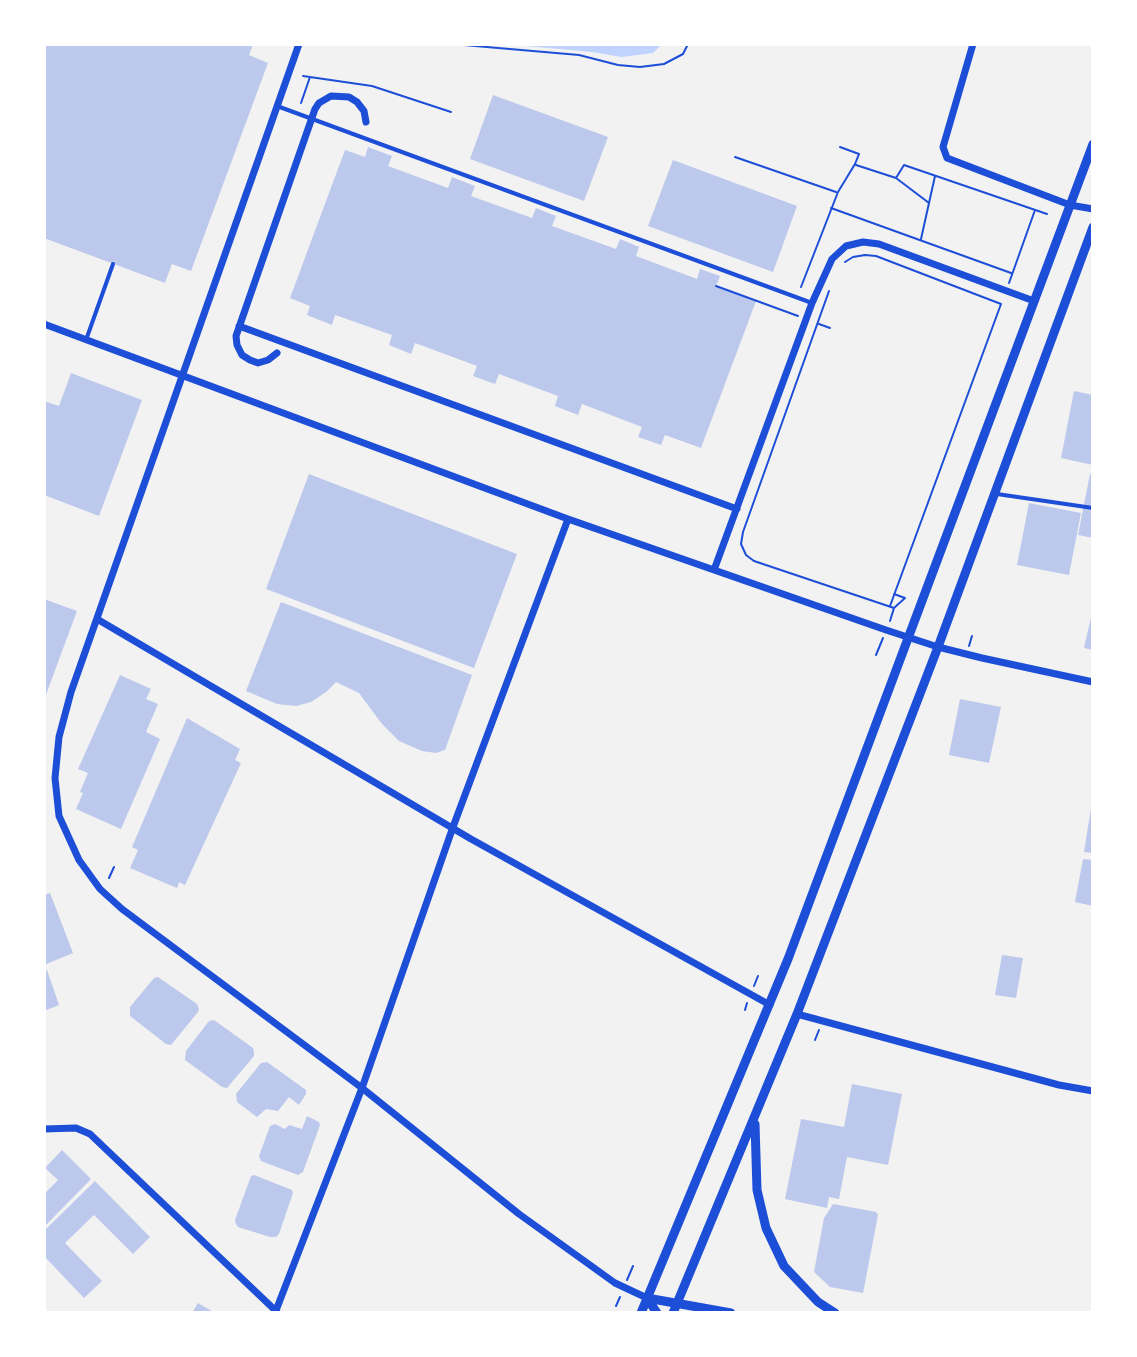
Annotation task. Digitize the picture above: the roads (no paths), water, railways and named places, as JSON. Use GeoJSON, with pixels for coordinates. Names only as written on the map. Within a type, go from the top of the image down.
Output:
{"type":"FeatureCollection","features":[{"type":"Feature","properties":{"kind":"street"},"geometry":{"type":"LineString","coordinates":[[299,44],[71,692],[59,737],[55,778],[59,816],[79,860],[100,889],[122,909],[362,1088],[519,1214],[615,1283],[647,1298],[675,1308],[731,1313]]}},
{"type":"Feature","properties":{"kind":"street"},"geometry":{"type":"LineString","coordinates":[[973,44],[943,147],[947,158],[1070,205],[1093,209]]}},
{"type":"Feature","properties":{"kind":"street"},"geometry":{"type":"LineString","coordinates":[[277,353],[258,363],[250,360],[242,355],[236,336],[312,119],[319,103],[340,95],[357,102],[364,111],[366,122]]}},
{"type":"Feature","properties":{"kind":"street"},"geometry":{"type":"LineString","coordinates":[[641,1313],[770,1005],[1093,144]]}},
{"type":"Feature","properties":{"kind":"street"},"geometry":{"type":"LineString","coordinates":[[675,1308],[797,1014],[938,647],[1093,227]]}},
{"type":"Feature","properties":{"kind":"street"},"geometry":{"type":"LineString","coordinates":[[714,570],[812,303],[832,259],[846,246],[863,242],[879,244],[1034,301]]}},
{"type":"Feature","properties":{"kind":"street"},"geometry":{"type":"LineString","coordinates":[[44,324],[568,519],[938,647],[1093,682]]}},
{"type":"Feature","properties":{"kind":"street"},"geometry":{"type":"LineString","coordinates":[[239,326],[737,509]]}},
{"type":"Feature","properties":{"kind":"street"},"geometry":{"type":"LineString","coordinates":[[44,1129],[76,1128],[90,1134],[276,1312],[362,1088],[453,827],[568,519]]}},
{"type":"Feature","properties":{"kind":"street"},"geometry":{"type":"LineString","coordinates":[[97,619],[453,827],[770,1005]]}},
{"type":"Feature","properties":{"kind":"street"},"geometry":{"type":"LineString","coordinates":[[797,1014],[1059,1085],[1093,1091]]}},
{"type":"Feature","properties":{"kind":"street"},"geometry":{"type":"LineString","coordinates":[[754,1118],[757,1190],[766,1228],[784,1266],[818,1302],[835,1313]]}},
{"type":"Feature","properties":{"kind":"street"},"geometry":{"type":"LineString","coordinates":[[647,1298],[657,1313]]}},
{"type":"Feature","properties":{"kind":"lane"},"geometry":{"type":"LineString","coordinates":[[277,106],[812,303]]}},
{"type":"Feature","properties":{"kind":"lane"},"geometry":{"type":"LineString","coordinates":[[86,340],[113,264]]}},
{"type":"Feature","properties":{"kind":"lane"},"geometry":{"type":"LineString","coordinates":[[995,494],[1093,508]]}},
{"type":"Feature","properties":{"kind":"water"},"geometry":{"type":"Polygon","coordinates":[[[504,44],[662,44],[653,53],[622,57],[504,44]]]}}]}
